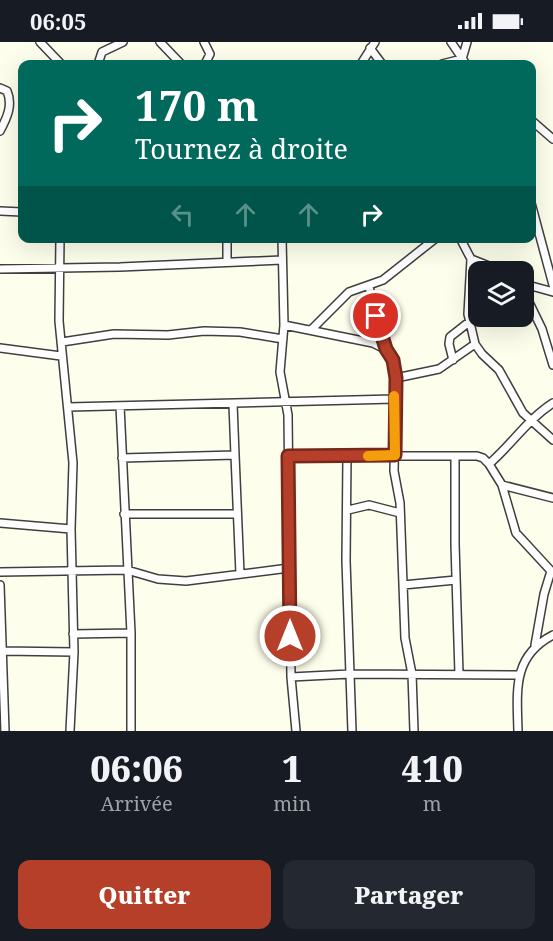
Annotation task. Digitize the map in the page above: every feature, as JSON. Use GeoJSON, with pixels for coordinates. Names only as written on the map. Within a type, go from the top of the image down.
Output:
{"type":"FeatureCollection","features":[{"type":"Feature","properties":{"kind":"street"},"geometry":{"type":"LineString","coordinates":[[40,42],[57,60]]}},
{"type":"Feature","properties":{"kind":"street"},"geometry":{"type":"LineString","coordinates":[[100,60],[102,52],[123,42]]}},
{"type":"Feature","properties":{"kind":"street"},"geometry":{"type":"LineString","coordinates":[[160,42],[177,60]]}},
{"type":"Feature","properties":{"kind":"street"},"geometry":{"type":"LineString","coordinates":[[204,42],[210,54],[207,60]]}},
{"type":"Feature","properties":{"kind":"street"},"geometry":{"type":"LineString","coordinates":[[451,42],[463,60]]}},
{"type":"Feature","properties":{"kind":"street"},"geometry":{"type":"LineString","coordinates":[[464,60],[467,42]]}},
{"type":"Feature","properties":{"kind":"street"},"geometry":{"type":"LineString","coordinates":[[363,60],[372,45]]}},
{"type":"Feature","properties":{"kind":"street"},"geometry":{"type":"LineString","coordinates":[[372,45],[380,60]]}},
{"type":"Feature","properties":{"kind":"street"},"geometry":{"type":"LineString","coordinates":[[0,88],[7,91],[10,100],[9,111],[0,131]]}},
{"type":"Feature","properties":{"kind":"street"},"geometry":{"type":"LineString","coordinates":[[536,124],[553,139]]}},
{"type":"Feature","properties":{"kind":"street"},"geometry":{"type":"LineString","coordinates":[[0,211],[18,212]]}},
{"type":"Feature","properties":{"kind":"street"},"geometry":{"type":"LineString","coordinates":[[536,218],[549,256],[553,285]]}},
{"type":"Feature","properties":{"kind":"street"},"geometry":{"type":"LineString","coordinates":[[60,243],[61,356],[73,463],[71,530],[74,652],[70,731]]}},
{"type":"Feature","properties":{"kind":"street"},"geometry":{"type":"LineString","coordinates":[[226,243],[227,262]]}},
{"type":"Feature","properties":{"kind":"street"},"geometry":{"type":"LineString","coordinates":[[282,243],[284,325],[280,372],[288,415],[291,677],[296,731]]}},
{"type":"Feature","properties":{"kind":"street"},"geometry":{"type":"LineString","coordinates":[[310,330],[349,292],[369,287],[383,280],[430,243]]}},
{"type":"Feature","properties":{"kind":"street"},"geometry":{"type":"LineString","coordinates":[[463,243],[471,259],[476,261]]}},
{"type":"Feature","properties":{"kind":"street"},"geometry":{"type":"LineString","coordinates":[[0,269],[282,260]]}},
{"type":"Feature","properties":{"kind":"street"},"geometry":{"type":"LineString","coordinates":[[369,287],[386,349],[393,360],[396,378],[394,471],[400,513],[405,638],[412,674],[414,731]]}},
{"type":"Feature","properties":{"kind":"street"},"geometry":{"type":"LineString","coordinates":[[534,287],[553,292]]}},
{"type":"Feature","properties":{"kind":"street"},"geometry":{"type":"LineString","coordinates":[[534,312],[542,328],[553,364]]}},
{"type":"Feature","properties":{"kind":"street"},"geometry":{"type":"LineString","coordinates":[[453,360],[449,344],[450,336],[468,322]]}},
{"type":"Feature","properties":{"kind":"street"},"geometry":{"type":"LineString","coordinates":[[284,325],[373,343],[386,349]]}},
{"type":"Feature","properties":{"kind":"street"},"geometry":{"type":"LineString","coordinates":[[471,327],[475,344],[499,370],[519,407],[553,440]]}},
{"type":"Feature","properties":{"kind":"street"},"geometry":{"type":"LineString","coordinates":[[542,328],[553,330]]}},
{"type":"Feature","properties":{"kind":"street"},"geometry":{"type":"LineString","coordinates":[[62,342],[114,334],[168,335],[204,331],[240,332],[283,339]]}},
{"type":"Feature","properties":{"kind":"street"},"geometry":{"type":"LineString","coordinates":[[396,378],[429,372],[453,360],[475,344]]}},
{"type":"Feature","properties":{"kind":"street"},"geometry":{"type":"LineString","coordinates":[[0,348],[61,356]]}},
{"type":"Feature","properties":{"kind":"street"},"geometry":{"type":"LineString","coordinates":[[68,407],[394,399]]}},
{"type":"Feature","properties":{"kind":"street"},"geometry":{"type":"LineString","coordinates":[[489,464],[519,435],[530,420],[553,403]]}},
{"type":"Feature","properties":{"kind":"street"},"geometry":{"type":"LineString","coordinates":[[233,404],[240,574]]}},
{"type":"Feature","properties":{"kind":"street"},"geometry":{"type":"LineString","coordinates":[[120,406],[131,633],[131,731]]}},
{"type":"Feature","properties":{"kind":"street"},"geometry":{"type":"LineString","coordinates":[[122,458],[235,455]]}},
{"type":"Feature","properties":{"kind":"street"},"geometry":{"type":"LineString","coordinates":[[288,456],[481,456],[489,464],[502,485],[516,534],[552,572],[544,594],[535,645],[522,664],[519,675],[518,731]]}},
{"type":"Feature","properties":{"kind":"street"},"geometry":{"type":"LineString","coordinates":[[347,457],[346,561],[352,731]]}},
{"type":"Feature","properties":{"kind":"street"},"geometry":{"type":"LineString","coordinates":[[455,457],[459,674]]}},
{"type":"Feature","properties":{"kind":"street"},"geometry":{"type":"LineString","coordinates":[[502,485],[553,498]]}},
{"type":"Feature","properties":{"kind":"street"},"geometry":{"type":"LineString","coordinates":[[348,510],[369,505],[400,513]]}},
{"type":"Feature","properties":{"kind":"street"},"geometry":{"type":"LineString","coordinates":[[124,514],[237,514]]}},
{"type":"Feature","properties":{"kind":"street"},"geometry":{"type":"LineString","coordinates":[[0,523],[71,530]]}},
{"type":"Feature","properties":{"kind":"street"},"geometry":{"type":"LineString","coordinates":[[0,572],[127,570],[176,581],[289,568]]}},
{"type":"Feature","properties":{"kind":"street"},"geometry":{"type":"LineString","coordinates":[[403,585],[456,580]]}},
{"type":"Feature","properties":{"kind":"street"},"geometry":{"type":"LineString","coordinates":[[0,585],[5,731]]}},
{"type":"Feature","properties":{"kind":"street"},"geometry":{"type":"LineString","coordinates":[[73,634],[131,633]]}},
{"type":"Feature","properties":{"kind":"street"},"geometry":{"type":"LineString","coordinates":[[535,645],[553,635]]}},
{"type":"Feature","properties":{"kind":"street"},"geometry":{"type":"LineString","coordinates":[[2,651],[74,652]]}},
{"type":"Feature","properties":{"kind":"street"},"geometry":{"type":"LineString","coordinates":[[291,677],[350,674],[519,675]]}},
{"type":"Feature","properties":{"kind":"slow traffic"},"geometry":{"type":"LineString","coordinates":[[368,456],[395,455],[394,396]]}},
{"type":"Feature","properties":{"kind":"route"},"geometry":{"type":"LineString","coordinates":[[290,636],[288,456],[395,455],[396,378],[393,360],[386,349],[376,316]]}}]}
